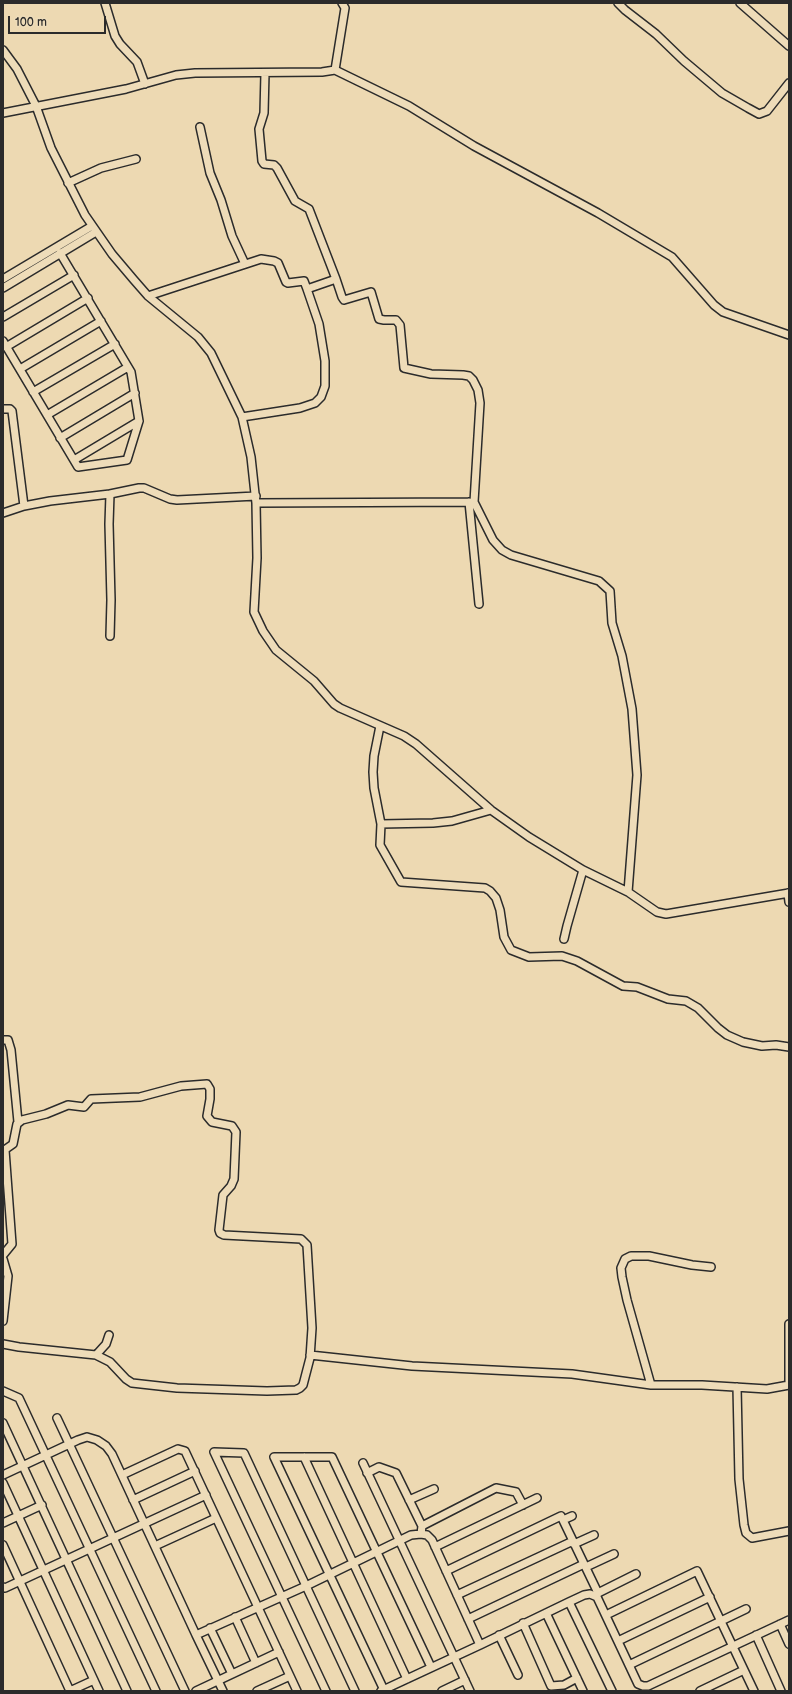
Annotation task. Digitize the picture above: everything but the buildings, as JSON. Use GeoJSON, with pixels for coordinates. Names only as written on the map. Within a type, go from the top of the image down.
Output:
{"type":"FeatureCollection","features":[{"type":"Feature","properties":{"kind":"street"},"geometry":{"type":"LineString","coordinates":[[105,3],[115,36],[120,44],[137,62],[146,84]]}},
{"type":"Feature","properties":{"kind":"street"},"geometry":{"type":"LineString","coordinates":[[335,70],[345,8],[342,3]]}},
{"type":"Feature","properties":{"kind":"street"},"geometry":{"type":"LineString","coordinates":[[618,3],[656,34],[722,93],[759,114],[767,111],[789,83]]}},
{"type":"Feature","properties":{"kind":"street"},"geometry":{"type":"LineString","coordinates":[[740,3],[789,46]]}},
{"type":"Feature","properties":{"kind":"street"},"geometry":{"type":"LineString","coordinates":[[3,50],[17,69],[36,106],[51,148],[68,183],[94,229],[112,254],[148,296],[198,337],[211,353],[242,417],[251,457],[256,500],[257,558],[254,612],[256,619],[276,650],[314,681],[334,704],[404,736],[416,744],[491,810],[529,837],[583,870],[628,892],[657,912],[666,914],[789,893],[789,902]]}},
{"type":"Feature","properties":{"kind":"street"},"geometry":{"type":"LineString","coordinates":[[3,113],[25,110],[36,106],[66,102],[146,84],[176,75],[195,73],[322,72],[335,70],[409,106],[474,146],[598,213],[672,257],[723,312],[789,335]]}},
{"type":"Feature","properties":{"kind":"street"},"geometry":{"type":"LineString","coordinates":[[265,73],[264,113],[258,129],[262,161],[264,164],[274,165],[277,168],[295,201],[309,209],[344,300],[369,292],[371,293],[379,319],[396,320],[398,322],[404,368],[431,374],[469,376],[473,380],[478,390],[480,403],[471,502],[479,604]]}},
{"type":"Feature","properties":{"kind":"street"},"geometry":{"type":"LineString","coordinates":[[200,127],[210,173],[221,200],[232,236],[245,264]]}},
{"type":"Feature","properties":{"kind":"street"},"geometry":{"type":"LineString","coordinates":[[68,183],[101,168],[136,159]]}},
{"type":"Feature","properties":{"kind":"street"},"geometry":{"type":"LineString","coordinates":[[3,288],[60,253],[94,229]]}},
{"type":"Feature","properties":{"kind":"street"},"geometry":{"type":"LineString","coordinates":[[3,279],[94,229]]}},
{"type":"Feature","properties":{"kind":"street"},"geometry":{"type":"LineString","coordinates":[[60,253],[88,298],[132,372],[139,421],[127,460],[78,467],[5,344],[88,298]]}},
{"type":"Feature","properties":{"kind":"street"},"geometry":{"type":"LineString","coordinates":[[148,296],[261,259],[274,260],[278,263],[286,283],[304,281],[319,324],[325,361],[325,386],[321,397],[315,403],[300,408],[242,417]]}},
{"type":"Feature","properties":{"kind":"street"},"geometry":{"type":"LineString","coordinates":[[3,318],[74,275]]}},
{"type":"Feature","properties":{"kind":"street"},"geometry":{"type":"LineString","coordinates":[[307,289],[336,279]]}},
{"type":"Feature","properties":{"kind":"street"},"geometry":{"type":"LineString","coordinates":[[20,369],[101,321]]}},
{"type":"Feature","properties":{"kind":"street"},"geometry":{"type":"LineString","coordinates":[[33,392],[115,344]]}},
{"type":"Feature","properties":{"kind":"street"},"geometry":{"type":"LineString","coordinates":[[47,415],[128,366]]}},
{"type":"Feature","properties":{"kind":"street"},"geometry":{"type":"LineString","coordinates":[[60,438],[134,393]]}},
{"type":"Feature","properties":{"kind":"street"},"geometry":{"type":"LineString","coordinates":[[3,409],[10,409],[12,411],[24,506]]}},
{"type":"Feature","properties":{"kind":"street"},"geometry":{"type":"LineString","coordinates":[[74,460],[139,421]]}},
{"type":"Feature","properties":{"kind":"street"},"geometry":{"type":"LineString","coordinates":[[3,513],[24,506],[63,499],[110,494],[139,488],[144,488],[170,499],[177,500],[471,502]]}},
{"type":"Feature","properties":{"kind":"street"},"geometry":{"type":"LineString","coordinates":[[110,494],[110,636]]}},
{"type":"Feature","properties":{"kind":"street"},"geometry":{"type":"LineString","coordinates":[[471,502],[493,540],[502,550],[511,555],[599,581],[610,591],[612,623],[622,656],[631,702],[636,767],[628,892]]}},
{"type":"Feature","properties":{"kind":"street"},"geometry":{"type":"LineString","coordinates":[[380,726],[374,756],[373,772],[374,788],[381,824],[382,849],[401,882],[485,888],[496,898],[500,910],[504,937],[511,950],[529,957],[562,956],[577,961],[623,986],[637,987],[668,999],[686,1001],[698,1008],[727,1035],[743,1042],[762,1046],[776,1045],[789,1047]]}},
{"type":"Feature","properties":{"kind":"street"},"geometry":{"type":"LineString","coordinates":[[381,824],[452,821],[491,810]]}},
{"type":"Feature","properties":{"kind":"street"},"geometry":{"type":"LineString","coordinates":[[564,939],[583,870]]}},
{"type":"Feature","properties":{"kind":"street"},"geometry":{"type":"LineString","coordinates":[[3,1040],[8,1040],[11,1050],[18,1122],[14,1141],[10,1147],[4,1150],[12,1244],[3,1256]]}},
{"type":"Feature","properties":{"kind":"street"},"geometry":{"type":"LineString","coordinates":[[3,1344],[96,1355],[110,1362],[126,1379],[132,1383],[176,1388],[267,1392],[300,1388],[303,1384],[310,1355],[312,1328],[307,1244],[301,1239],[224,1235],[220,1233],[219,1230],[223,1195],[231,1186],[234,1179],[236,1132],[232,1126],[212,1122],[207,1116],[210,1089],[207,1084],[181,1086],[140,1097],[91,1099],[84,1108],[68,1106],[18,1122]]}},
{"type":"Feature","properties":{"kind":"street"},"geometry":{"type":"LineString","coordinates":[[650,1385],[622,1277],[621,1268],[625,1258],[631,1256],[649,1256],[692,1265],[711,1267]]}},
{"type":"Feature","properties":{"kind":"street"},"geometry":{"type":"LineString","coordinates":[[3,1259],[8,1276],[3,1321]]}},
{"type":"Feature","properties":{"kind":"street"},"geometry":{"type":"LineString","coordinates":[[310,1355],[412,1366],[572,1374],[650,1385],[767,1388],[789,1385],[789,1324]]}},
{"type":"Feature","properties":{"kind":"street"},"geometry":{"type":"LineString","coordinates":[[96,1355],[106,1344],[109,1335]]}},
{"type":"Feature","properties":{"kind":"street"},"geometry":{"type":"LineString","coordinates":[[737,1387],[740,1479],[744,1526],[746,1533],[752,1538],[789,1531]]}},
{"type":"Feature","properties":{"kind":"street"},"geometry":{"type":"LineString","coordinates":[[3,1392],[19,1398],[156,1691]]}},
{"type":"Feature","properties":{"kind":"street"},"geometry":{"type":"LineString","coordinates":[[57,1418],[186,1691]]}},
{"type":"Feature","properties":{"kind":"street"},"geometry":{"type":"LineString","coordinates":[[3,1423],[6,1439],[24,1466],[66,1558]]}},
{"type":"Feature","properties":{"kind":"street"},"geometry":{"type":"LineString","coordinates":[[3,1475],[87,1437],[97,1440],[106,1446],[112,1454],[134,1500],[223,1691]]}},
{"type":"Feature","properties":{"kind":"street"},"geometry":{"type":"LineString","coordinates":[[122,1475],[178,1449],[185,1451],[297,1691]]}},
{"type":"Feature","properties":{"kind":"street"},"geometry":{"type":"LineString","coordinates":[[326,1691],[214,1452],[244,1453],[355,1691]]}},
{"type":"Feature","properties":{"kind":"street"},"geometry":{"type":"LineString","coordinates":[[431,1668],[332,1457],[274,1456],[382,1690],[431,1668],[584,1595],[597,1595],[636,1574]]}},
{"type":"Feature","properties":{"kind":"street"},"geometry":{"type":"LineString","coordinates":[[304,1457],[407,1679]]}},
{"type":"Feature","properties":{"kind":"street"},"geometry":{"type":"LineString","coordinates":[[363,1463],[470,1691]]}},
{"type":"Feature","properties":{"kind":"street"},"geometry":{"type":"LineString","coordinates":[[24,1466],[128,1691]]}},
{"type":"Feature","properties":{"kind":"street"},"geometry":{"type":"LineString","coordinates":[[367,1473],[379,1467],[396,1473],[422,1526],[421,1534]]}},
{"type":"Feature","properties":{"kind":"street"},"geometry":{"type":"LineString","coordinates":[[134,1500],[194,1471]]}},
{"type":"Feature","properties":{"kind":"street"},"geometry":{"type":"LineString","coordinates":[[3,1483],[100,1691]]}},
{"type":"Feature","properties":{"kind":"street"},"geometry":{"type":"LineString","coordinates":[[422,1526],[496,1488],[516,1492],[523,1505]]}},
{"type":"Feature","properties":{"kind":"street"},"geometry":{"type":"LineString","coordinates":[[410,1500],[434,1489]]}},
{"type":"Feature","properties":{"kind":"street"},"geometry":{"type":"LineString","coordinates":[[3,1587],[5,1588],[66,1558],[206,1496]]}},
{"type":"Feature","properties":{"kind":"street"},"geometry":{"type":"LineString","coordinates":[[435,1548],[537,1498]]}},
{"type":"Feature","properties":{"kind":"street"},"geometry":{"type":"LineString","coordinates":[[3,1523],[42,1505]]}},
{"type":"Feature","properties":{"kind":"street"},"geometry":{"type":"LineString","coordinates":[[446,1571],[561,1516],[629,1665],[642,1689],[789,1620]]}},
{"type":"Feature","properties":{"kind":"street"},"geometry":{"type":"LineString","coordinates":[[563,1520],[572,1516]]}},
{"type":"Feature","properties":{"kind":"street"},"geometry":{"type":"LineString","coordinates":[[155,1546],[216,1518]]}},
{"type":"Feature","properties":{"kind":"street"},"geometry":{"type":"LineString","coordinates":[[196,1635],[306,1586],[411,1535],[421,1534],[427,1535],[432,1540],[480,1644]]}},
{"type":"Feature","properties":{"kind":"street"},"geometry":{"type":"LineString","coordinates":[[457,1596],[573,1542],[594,1535]]}},
{"type":"Feature","properties":{"kind":"street"},"geometry":{"type":"LineString","coordinates":[[3,1545],[70,1691],[94,1680]]}},
{"type":"Feature","properties":{"kind":"street"},"geometry":{"type":"LineString","coordinates":[[468,1619],[614,1554]]}},
{"type":"Feature","properties":{"kind":"street"},"geometry":{"type":"LineString","coordinates":[[606,1615],[697,1571],[754,1691]]}},
{"type":"Feature","properties":{"kind":"street"},"geometry":{"type":"LineString","coordinates":[[618,1641],[710,1597]]}},
{"type":"Feature","properties":{"kind":"street"},"geometry":{"type":"LineString","coordinates":[[569,1602],[612,1691]]}},
{"type":"Feature","properties":{"kind":"street"},"geometry":{"type":"LineString","coordinates":[[629,1665],[746,1609]]}},
{"type":"Feature","properties":{"kind":"street"},"geometry":{"type":"LineString","coordinates":[[546,1613],[583,1691]]}},
{"type":"Feature","properties":{"kind":"street"},"geometry":{"type":"LineString","coordinates":[[235,1617],[256,1663]]}},
{"type":"Feature","properties":{"kind":"street"},"geometry":{"type":"LineString","coordinates":[[523,1623],[551,1686],[564,1685],[577,1678]]}},
{"type":"Feature","properties":{"kind":"street"},"geometry":{"type":"LineString","coordinates":[[780,1624],[789,1644]]}},
{"type":"Feature","properties":{"kind":"street"},"geometry":{"type":"LineString","coordinates":[[210,1628],[232,1674]]}},
{"type":"Feature","properties":{"kind":"street"},"geometry":{"type":"LineString","coordinates":[[499,1635],[518,1675]]}},
{"type":"Feature","properties":{"kind":"street"},"geometry":{"type":"LineString","coordinates":[[756,1635],[781,1691]]}},
{"type":"Feature","properties":{"kind":"street"},"geometry":{"type":"LineString","coordinates":[[196,1691],[279,1652]]}},
{"type":"Feature","properties":{"kind":"street"},"geometry":{"type":"LineString","coordinates":[[700,1691],[744,1670]]}},
{"type":"Feature","properties":{"kind":"street"},"geometry":{"type":"LineString","coordinates":[[257,1691],[290,1676]]}},
{"type":"Feature","properties":{"kind":"street"},"geometry":{"type":"LineString","coordinates":[[442,1691],[465,1680]]}}]}
